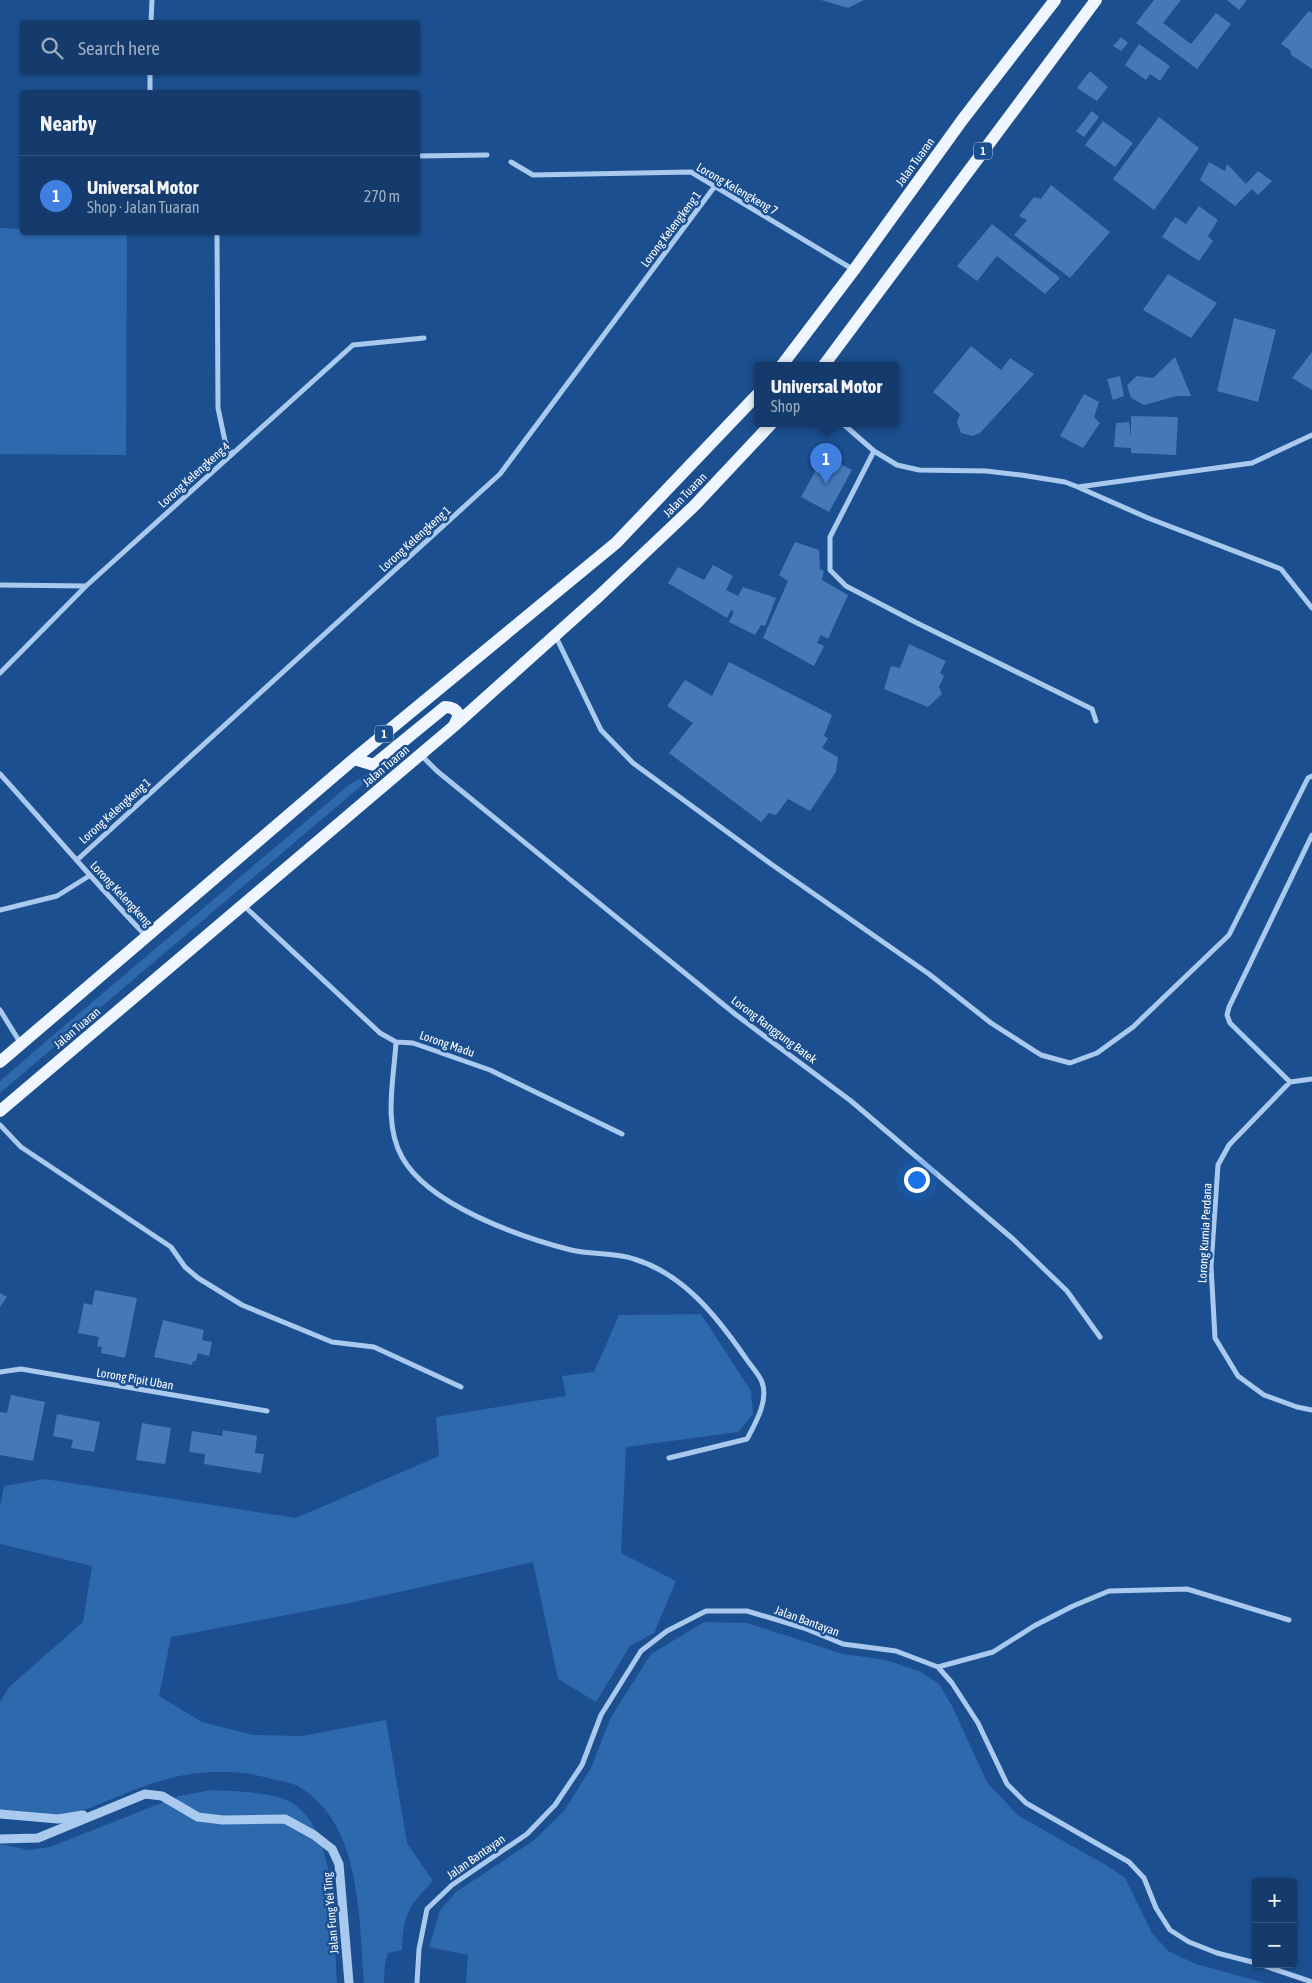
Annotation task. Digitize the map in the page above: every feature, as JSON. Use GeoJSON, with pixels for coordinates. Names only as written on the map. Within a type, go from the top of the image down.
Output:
{"type":"FeatureCollection","features":[{"type":"Feature","properties":{"kind":"main road","name":"Jalan Tuaran"},"geometry":{"type":"LineString","coordinates":[[784,362],[854,270],[963,118],[1055,0]]}},
{"type":"Feature","properties":{"kind":"main road","name":"1"},"geometry":{"type":"LineString","coordinates":[[826,362],[1096,0]]}},
{"type":"Feature","properties":{"kind":"main road","name":"Jalan Tuaran"},"geometry":{"type":"LineString","coordinates":[[0,1062],[354,759],[616,543],[754,398]]}},
{"type":"Feature","properties":{"kind":"main road","name":"Jalan Tuaran"},"geometry":{"type":"LineString","coordinates":[[0,1111],[454,726],[599,596],[694,506],[768,427]]}},
{"type":"Feature","properties":{"kind":"main road"},"geometry":{"type":"LineString","coordinates":[[354,759],[374,765],[445,707],[451,707],[459,715],[454,726]]}},
{"type":"Feature","properties":{"kind":"street"},"geometry":{"type":"LineString","coordinates":[[151,20],[152,0]]}},
{"type":"Feature","properties":{"kind":"street"},"geometry":{"type":"LineString","coordinates":[[1043,15],[1049,0]]}},
{"type":"Feature","properties":{"kind":"street"},"geometry":{"type":"LineString","coordinates":[[150,75],[150,90]]}},
{"type":"Feature","properties":{"kind":"street"},"geometry":{"type":"LineString","coordinates":[[420,156],[487,155]]}},
{"type":"Feature","properties":{"kind":"street","name":"Lorong Kelengkeng 7"},"geometry":{"type":"LineString","coordinates":[[511,162],[533,175],[691,172],[854,270]]}},
{"type":"Feature","properties":{"kind":"street","name":"Lorong Kelengkeng 1"},"geometry":{"type":"LineString","coordinates":[[77,860],[500,474],[715,186]]}},
{"type":"Feature","properties":{"kind":"street"},"geometry":{"type":"LineString","coordinates":[[217,235],[218,408],[225,441],[232,454]]}},
{"type":"Feature","properties":{"kind":"street","name":"Lorong Kelengkeng 4"},"geometry":{"type":"LineString","coordinates":[[0,673],[86,586],[353,344],[424,338]]}},
{"type":"Feature","properties":{"kind":"street"},"geometry":{"type":"LineString","coordinates":[[847,427],[874,451],[898,465],[919,470],[995,472],[1065,482],[1078,487],[1148,518],[1281,569],[1312,608]]}},
{"type":"Feature","properties":{"kind":"street"},"geometry":{"type":"LineString","coordinates":[[1078,487],[1252,463],[1312,435]]}},
{"type":"Feature","properties":{"kind":"street"},"geometry":{"type":"LineString","coordinates":[[874,451],[830,537],[830,570],[846,586],[1092,709],[1096,721]]}},
{"type":"Feature","properties":{"kind":"street"},"geometry":{"type":"LineString","coordinates":[[0,585],[86,586]]}},
{"type":"Feature","properties":{"kind":"street"},"geometry":{"type":"LineString","coordinates":[[555,634],[601,730],[633,763],[770,864],[930,974],[991,1023],[1041,1055],[1070,1063],[1097,1053],[1133,1027],[1229,934],[1308,778],[1312,776]]}},
{"type":"Feature","properties":{"kind":"street","name":"Lorong Ranggung Batek"},"geometry":{"type":"LineString","coordinates":[[421,755],[437,772],[734,1014],[851,1101],[1013,1239],[1067,1291],[1100,1337]]}},
{"type":"Feature","properties":{"kind":"street","name":"Lorong Kelengkeng"},"geometry":{"type":"LineString","coordinates":[[0,774],[89,876],[147,937]]}},
{"type":"Feature","properties":{"kind":"street"},"geometry":{"type":"LineString","coordinates":[[1312,835],[1229,1007],[1227,1015],[1230,1023],[1290,1082],[1312,1079]]}},
{"type":"Feature","properties":{"kind":"street"},"geometry":{"type":"LineString","coordinates":[[0,910],[57,896],[89,876]]}},
{"type":"Feature","properties":{"kind":"street","name":"Lorong Madu"},"geometry":{"type":"LineString","coordinates":[[243,905],[380,1033],[396,1042],[413,1042],[490,1070],[622,1134]]}},
{"type":"Feature","properties":{"kind":"street"},"geometry":{"type":"LineString","coordinates":[[0,1010],[22,1044]]}},
{"type":"Feature","properties":{"kind":"street"},"geometry":{"type":"LineString","coordinates":[[396,1042],[390,1125],[401,1156],[417,1178],[446,1200],[512,1232],[572,1250],[634,1259],[677,1279],[717,1317],[762,1383],[761,1412],[746,1439],[669,1458]]}},
{"type":"Feature","properties":{"kind":"street","name":"Lorong Kurnia Perdana"},"geometry":{"type":"LineString","coordinates":[[1290,1082],[1229,1145],[1218,1165],[1210,1266],[1214,1329],[1215,1338],[1238,1376],[1264,1395],[1297,1407],[1312,1410]]}},
{"type":"Feature","properties":{"kind":"street"},"geometry":{"type":"LineString","coordinates":[[0,1125],[22,1147],[171,1247],[185,1267],[198,1278],[242,1305],[332,1342],[374,1347],[461,1387]]}},
{"type":"Feature","properties":{"kind":"street","name":"Lorong Pipit Uban"},"geometry":{"type":"LineString","coordinates":[[0,1372],[21,1369],[267,1411]]}},
{"type":"Feature","properties":{"kind":"street"},"geometry":{"type":"LineString","coordinates":[[938,1667],[992,1652],[1034,1626],[1109,1591],[1186,1590],[1289,1620]]}},
{"type":"Feature","properties":{"kind":"street","name":"Jalan Bantayan"},"geometry":{"type":"LineString","coordinates":[[417,1983],[419,1949],[427,1909],[452,1885],[527,1834],[555,1805],[582,1765],[601,1715],[641,1651],[667,1631],[706,1611],[747,1611],[804,1628],[843,1644],[896,1651],[938,1667],[952,1683],[978,1723],[1007,1784],[1026,1803],[1129,1862],[1144,1878],[1156,1908],[1170,1930],[1189,1942],[1217,1953],[1252,1963]]}},
{"type":"Feature","properties":{"kind":"street","name":"Jalan Fung Yei Ting"},"geometry":{"type":"LineString","coordinates":[[0,1839],[38,1838],[145,1794],[162,1796],[198,1817],[223,1820],[285,1820],[314,1835],[332,1849],[339,1864],[349,1983]]}},
{"type":"Feature","properties":{"kind":"street","name":"Jalan Fung Yei Ting"},"geometry":{"type":"LineString","coordinates":[[0,1814],[58,1819],[103,1811]]}},
{"type":"Feature","properties":{"kind":"street","name":"Jalan Bantayan"},"geometry":{"type":"LineString","coordinates":[[1269,1968],[1312,1982]]}},
{"type":"Feature","properties":{"kind":"shaded area"},"geometry":{"type":"Polygon","coordinates":[[[0,228],[20,229],[20,235],[127,235],[126,455],[0,454],[0,228]]]}},
{"type":"Feature","properties":{"kind":"shaded area"},"geometry":{"type":"Polygon","coordinates":[[[448,712],[0,1093],[0,1081],[44,1043],[350,784],[373,771],[437,717],[448,712]]]}},
{"type":"Feature","properties":{"kind":"shaded area"},"geometry":{"type":"Polygon","coordinates":[[[701,1314],[751,1391],[753,1414],[738,1432],[626,1447],[621,1553],[676,1581],[654,1633],[630,1646],[596,1702],[558,1679],[533,1562],[354,1602],[171,1637],[159,1696],[202,1722],[253,1735],[302,1736],[386,1720],[407,1843],[433,1881],[418,1897],[409,1911],[404,1928],[402,1950],[388,1953],[385,1964],[384,1983],[364,1983],[361,1931],[354,1876],[336,1826],[321,1805],[295,1785],[233,1772],[207,1772],[167,1779],[67,1815],[46,1819],[0,1816],[0,1702],[9,1687],[83,1622],[92,1566],[0,1544],[0,1507],[4,1486],[45,1479],[296,1518],[439,1456],[436,1417],[566,1396],[562,1376],[594,1372],[619,1315],[701,1314]]]}},
{"type":"Feature","properties":{"kind":"shaded area"},"geometry":{"type":"Polygon","coordinates":[[[704,1622],[747,1623],[843,1654],[886,1660],[921,1672],[939,1684],[952,1706],[988,1784],[1019,1816],[1106,1865],[1125,1878],[1152,1933],[1168,1951],[1196,1964],[1265,1983],[466,1983],[468,1955],[429,1947],[440,1910],[456,1892],[533,1841],[564,1811],[591,1768],[611,1717],[651,1654],[704,1622]]]}},
{"type":"Feature","properties":{"kind":"shaded area"},"geometry":{"type":"Polygon","coordinates":[[[212,1790],[254,1793],[277,1797],[294,1804],[308,1818],[319,1837],[331,1886],[337,1983],[0,1983],[0,1844],[29,1850],[50,1847],[179,1796],[212,1790]]]}},
{"type":"Feature","properties":{"kind":"building"},"geometry":{"type":"Polygon","coordinates":[[[821,0],[864,0],[848,8],[821,0]]]}},
{"type":"Feature","properties":{"kind":"building"},"geometry":{"type":"Polygon","coordinates":[[[1154,0],[1181,0],[1163,23],[1191,44],[1216,13],[1231,24],[1197,69],[1136,23],[1154,0]]]}},
{"type":"Feature","properties":{"kind":"building"},"geometry":{"type":"Polygon","coordinates":[[[1227,0],[1247,0],[1239,10],[1227,0]]]}},
{"type":"Feature","properties":{"kind":"building"},"geometry":{"type":"Polygon","coordinates":[[[1309,11],[1312,13],[1312,69],[1290,54],[1291,51],[1281,44],[1309,11]]]}},
{"type":"Feature","properties":{"kind":"building"},"geometry":{"type":"Polygon","coordinates":[[[1121,37],[1128,43],[1121,51],[1113,46],[1121,37]]]}},
{"type":"Feature","properties":{"kind":"building"},"geometry":{"type":"Polygon","coordinates":[[[1139,44],[1170,66],[1160,81],[1150,74],[1146,80],[1125,65],[1139,44]]]}},
{"type":"Feature","properties":{"kind":"building"},"geometry":{"type":"Polygon","coordinates":[[[1090,71],[1108,87],[1097,101],[1077,88],[1090,71]]]}},
{"type":"Feature","properties":{"kind":"building"},"geometry":{"type":"Polygon","coordinates":[[[1092,111],[1099,117],[1084,137],[1076,131],[1092,111]]]}},
{"type":"Feature","properties":{"kind":"building"},"geometry":{"type":"Polygon","coordinates":[[[1159,117],[1199,148],[1154,210],[1113,179],[1159,117]]]}},
{"type":"Feature","properties":{"kind":"building"},"geometry":{"type":"Polygon","coordinates":[[[1103,121],[1133,143],[1115,167],[1085,145],[1103,121]]]}},
{"type":"Feature","properties":{"kind":"building"},"geometry":{"type":"Polygon","coordinates":[[[1209,162],[1225,171],[1227,164],[1246,184],[1258,171],[1272,181],[1258,195],[1252,189],[1235,206],[1200,180],[1209,162]]]}},
{"type":"Feature","properties":{"kind":"building"},"geometry":{"type":"Polygon","coordinates":[[[1051,185],[1110,232],[1070,278],[1014,235],[1027,220],[1019,216],[1034,197],[1041,199],[1051,185]]]}},
{"type":"Feature","properties":{"kind":"building"},"geometry":{"type":"Polygon","coordinates":[[[1199,206],[1218,220],[1208,236],[1213,241],[1199,261],[1162,237],[1175,217],[1186,224],[1199,206]]]}},
{"type":"Feature","properties":{"kind":"building"},"geometry":{"type":"Polygon","coordinates":[[[992,224],[1060,278],[1045,294],[997,256],[977,281],[957,266],[992,224]]]}},
{"type":"Feature","properties":{"kind":"building"},"geometry":{"type":"Polygon","coordinates":[[[1168,274],[1217,303],[1191,338],[1143,310],[1168,274]]]}},
{"type":"Feature","properties":{"kind":"building"},"geometry":{"type":"Polygon","coordinates":[[[1234,318],[1276,330],[1258,402],[1217,391],[1234,318]]]}},
{"type":"Feature","properties":{"kind":"building"},"geometry":{"type":"Polygon","coordinates":[[[971,346],[1001,370],[1010,358],[1034,374],[980,433],[972,436],[961,433],[957,422],[960,414],[933,392],[971,346]]]}},
{"type":"Feature","properties":{"kind":"building"},"geometry":{"type":"Polygon","coordinates":[[[1312,352],[1312,390],[1292,378],[1312,352]]]}},
{"type":"Feature","properties":{"kind":"building"},"geometry":{"type":"Polygon","coordinates":[[[1175,357],[1191,396],[1177,396],[1144,405],[1131,398],[1127,385],[1137,376],[1153,378],[1175,357]]]}},
{"type":"Feature","properties":{"kind":"building"},"geometry":{"type":"Polygon","coordinates":[[[1120,376],[1124,396],[1113,400],[1107,379],[1120,376]]]}},
{"type":"Feature","properties":{"kind":"building"},"geometry":{"type":"Polygon","coordinates":[[[1084,394],[1099,402],[1094,417],[1100,423],[1083,448],[1060,436],[1084,394]]]}},
{"type":"Feature","properties":{"kind":"building"},"geometry":{"type":"Polygon","coordinates":[[[1131,416],[1178,417],[1176,455],[1131,453],[1131,448],[1114,447],[1116,423],[1129,422],[1131,437],[1131,416]]]}},
{"type":"Feature","properties":{"kind":"building"},"geometry":{"type":"Polygon","coordinates":[[[824,455],[852,470],[829,512],[801,497],[824,455]]]}},
{"type":"Feature","properties":{"kind":"building"},"geometry":{"type":"Polygon","coordinates":[[[795,542],[819,550],[820,569],[824,571],[822,580],[848,595],[828,639],[821,635],[817,643],[824,646],[814,666],[763,638],[788,581],[779,575],[795,542]]]}},
{"type":"Feature","properties":{"kind":"building"},"geometry":{"type":"Polygon","coordinates":[[[713,565],[733,576],[726,590],[738,596],[743,587],[776,598],[765,626],[761,625],[755,635],[729,622],[734,612],[731,610],[727,618],[668,583],[678,567],[704,580],[713,565]]]}},
{"type":"Feature","properties":{"kind":"building"},"geometry":{"type":"Polygon","coordinates":[[[909,644],[946,661],[940,673],[944,676],[939,687],[942,694],[928,707],[884,689],[891,666],[900,668],[909,644]]]}},
{"type":"Feature","properties":{"kind":"building"},"geometry":{"type":"Polygon","coordinates":[[[729,662],[832,715],[824,736],[828,738],[822,748],[838,757],[836,772],[810,811],[788,799],[776,815],[769,813],[761,822],[669,753],[693,723],[667,706],[685,680],[712,696],[729,662]]]}},
{"type":"Feature","properties":{"kind":"building"},"geometry":{"type":"Polygon","coordinates":[[[95,1290],[137,1298],[125,1358],[101,1353],[102,1347],[97,1346],[99,1337],[78,1333],[84,1303],[92,1305],[95,1290]]]}},
{"type":"Feature","properties":{"kind":"building"},"geometry":{"type":"Polygon","coordinates":[[[0,1293],[7,1297],[0,1307],[0,1293]]]}},
{"type":"Feature","properties":{"kind":"building"},"geometry":{"type":"Polygon","coordinates":[[[163,1320],[204,1330],[202,1340],[212,1342],[209,1356],[198,1353],[196,1361],[193,1361],[192,1365],[154,1357],[163,1320]]]}},
{"type":"Feature","properties":{"kind":"building"},"geometry":{"type":"Polygon","coordinates":[[[11,1395],[45,1402],[33,1461],[0,1455],[0,1412],[7,1413],[11,1395]]]}},
{"type":"Feature","properties":{"kind":"building"},"geometry":{"type":"Polygon","coordinates":[[[57,1414],[100,1422],[94,1452],[71,1448],[73,1440],[53,1436],[57,1414]]]}},
{"type":"Feature","properties":{"kind":"building"},"geometry":{"type":"Polygon","coordinates":[[[142,1423],[171,1428],[165,1464],[136,1460],[142,1423]]]}},
{"type":"Feature","properties":{"kind":"building"},"geometry":{"type":"Polygon","coordinates":[[[223,1430],[257,1436],[255,1453],[264,1454],[261,1473],[204,1464],[205,1454],[189,1452],[192,1431],[222,1436],[223,1430]]]}},
{"type":"Feature","properties":{"kind":"place","name":"Universal Motor"},"geometry":{"type":"Point","coordinates":[826,484]}}]}
